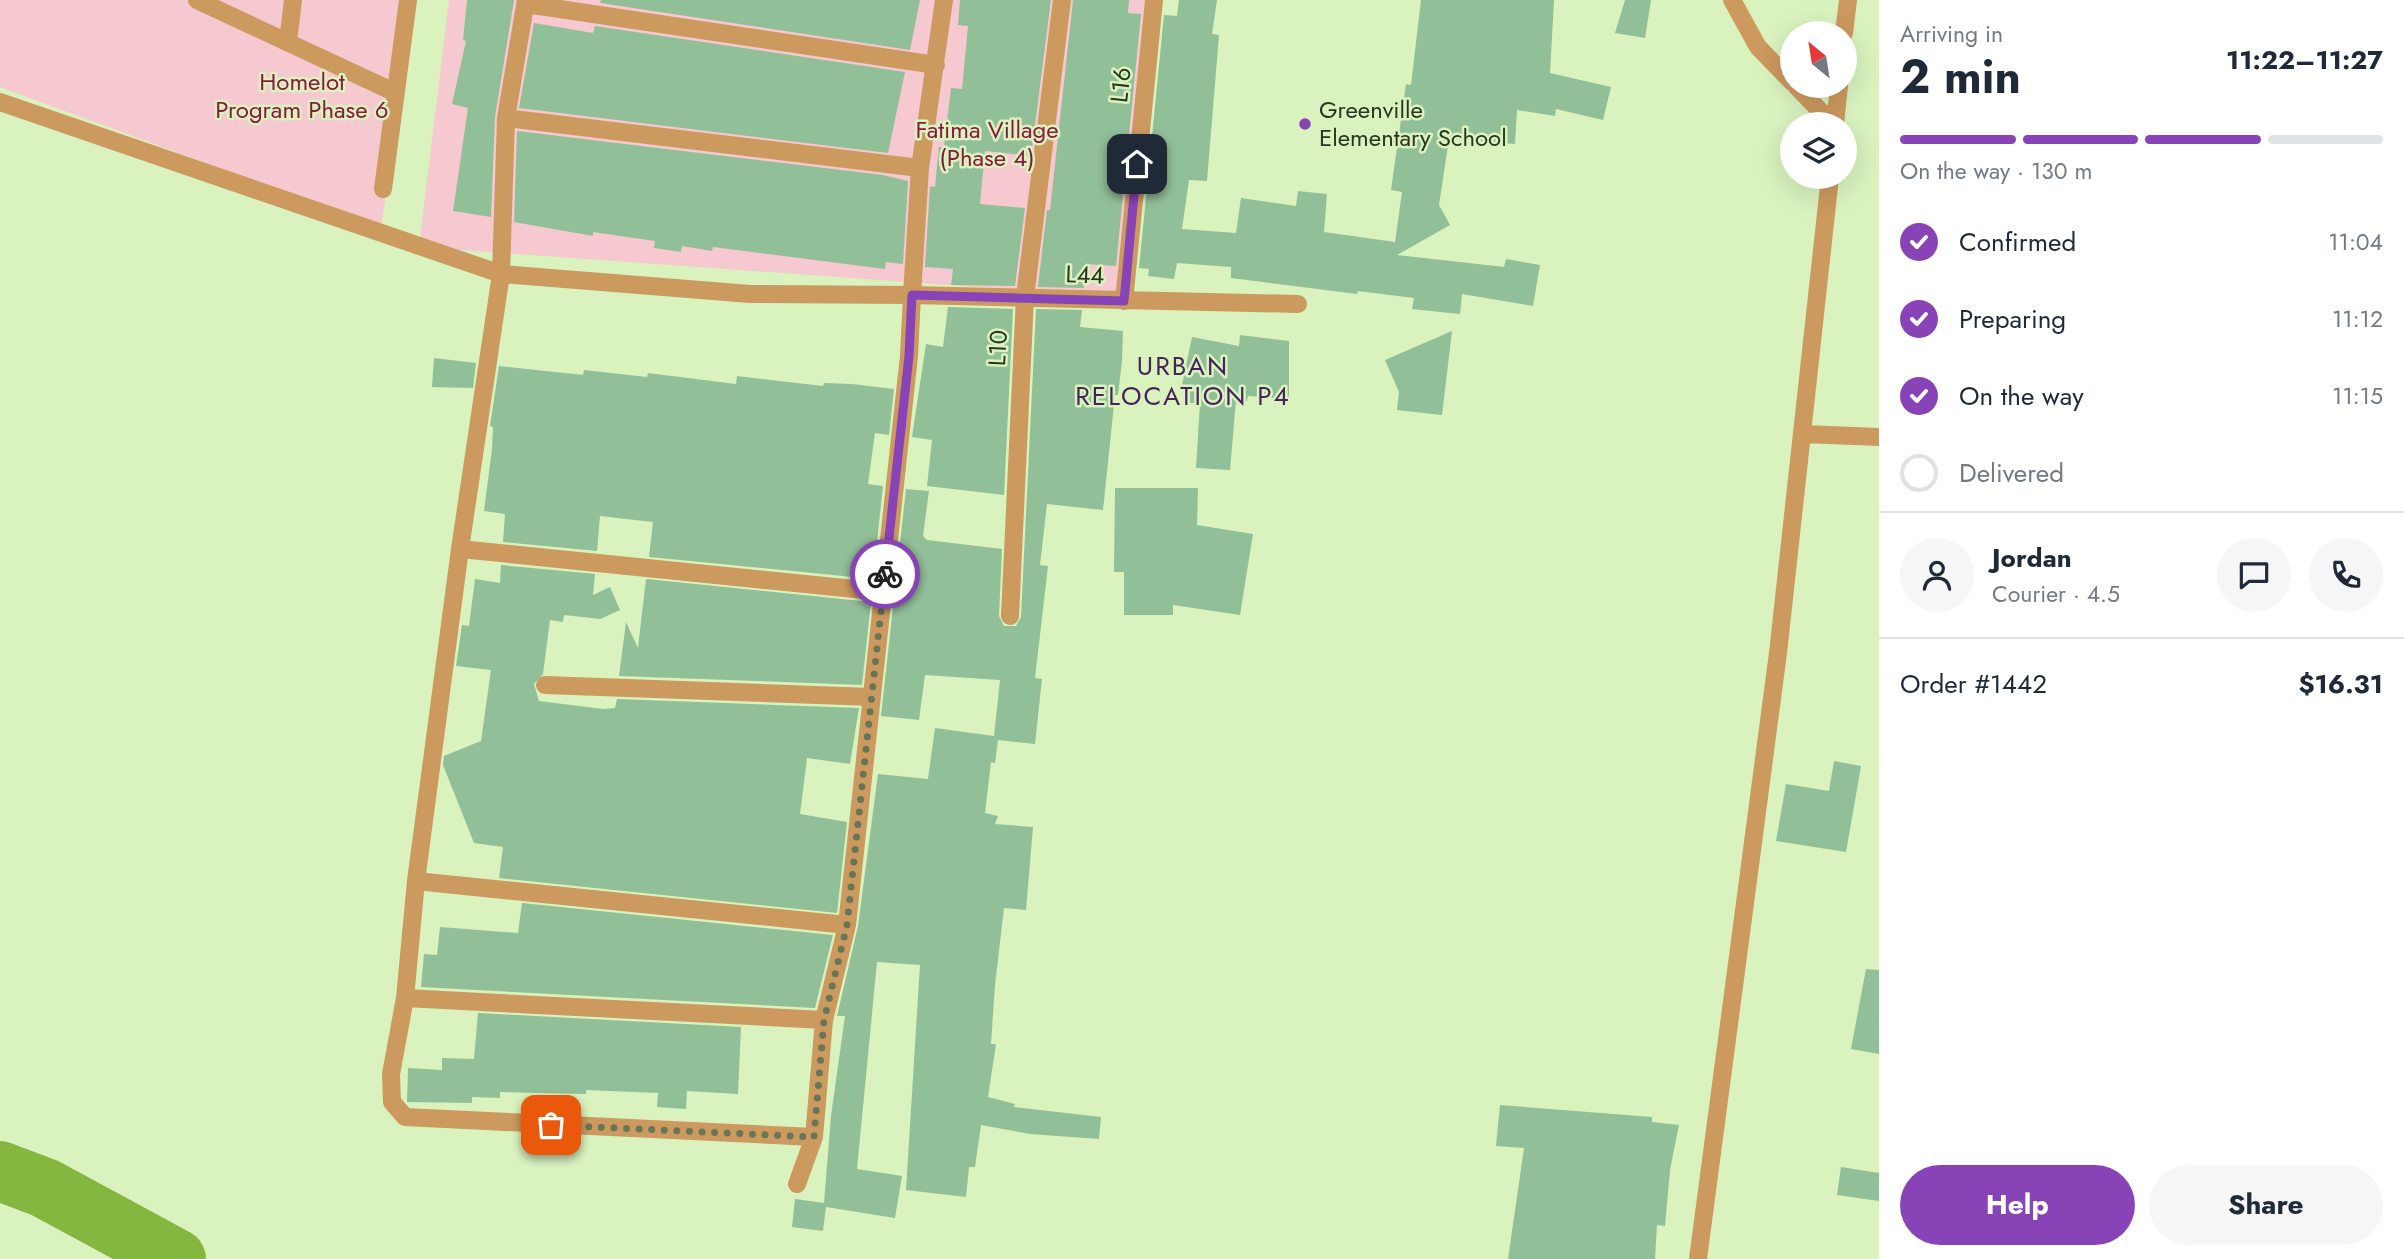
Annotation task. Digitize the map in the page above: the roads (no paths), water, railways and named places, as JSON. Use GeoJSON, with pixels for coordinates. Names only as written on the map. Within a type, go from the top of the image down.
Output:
{"type":"FeatureCollection","features":[{"type":"Feature","properties":{"kind":"street"},"geometry":{"type":"LineString","coordinates":[[197,0],[394,92]]}},
{"type":"Feature","properties":{"kind":"street"},"geometry":{"type":"LineString","coordinates":[[288,42],[293,0]]}},
{"type":"Feature","properties":{"kind":"street"},"geometry":{"type":"LineString","coordinates":[[383,189],[408,0]]}},
{"type":"Feature","properties":{"kind":"street"},"geometry":{"type":"LineString","coordinates":[[797,1184],[814,1137],[824,1020],[847,925],[909,356],[920,168],[944,0]]}},
{"type":"Feature","properties":{"kind":"street","name":"L10"},"geometry":{"type":"LineString","coordinates":[[1010,616],[1025,298],[1062,0]]}},
{"type":"Feature","properties":{"kind":"street","name":"L16"},"geometry":{"type":"LineString","coordinates":[[1124,301],[1154,0]]}},
{"type":"Feature","properties":{"kind":"street"},"geometry":{"type":"LineString","coordinates":[[1732,0],[1758,47],[1780,70]]}},
{"type":"Feature","properties":{"kind":"street"},"geometry":{"type":"LineString","coordinates":[[1845,21],[1848,0]]}},
{"type":"Feature","properties":{"kind":"street"},"geometry":{"type":"LineString","coordinates":[[814,1137],[405,1117],[392,1102],[391,1074],[405,998],[416,881],[460,549],[501,274],[506,118],[526,2],[936,65]]}},
{"type":"Feature","properties":{"kind":"street"},"geometry":{"type":"LineString","coordinates":[[1808,98],[1822,112]]}},
{"type":"Feature","properties":{"kind":"street","name":"L44"},"geometry":{"type":"LineString","coordinates":[[0,102],[501,274],[750,294],[1298,304]]}},
{"type":"Feature","properties":{"kind":"street"},"geometry":{"type":"LineString","coordinates":[[506,118],[920,168]]}},
{"type":"Feature","properties":{"kind":"street"},"geometry":{"type":"LineString","coordinates":[[1698,1259],[1804,434],[1829,189]]}},
{"type":"Feature","properties":{"kind":"street"},"geometry":{"type":"LineString","coordinates":[[1804,434],[1879,437]]}},
{"type":"Feature","properties":{"kind":"street"},"geometry":{"type":"LineString","coordinates":[[460,549],[884,592]]}},
{"type":"Feature","properties":{"kind":"street"},"geometry":{"type":"LineString","coordinates":[[545,685],[872,697]]}},
{"type":"Feature","properties":{"kind":"street"},"geometry":{"type":"LineString","coordinates":[[416,881],[847,925]]}},
{"type":"Feature","properties":{"kind":"street"},"geometry":{"type":"LineString","coordinates":[[405,998],[824,1020]]}},
{"type":"Feature","properties":{"kind":"waterway"},"geometry":{"type":"LineString","coordinates":[[0,1171],[45,1188],[176,1259]]}},
{"type":"Feature","properties":{"kind":"place","name":"Greenville Elementary School"},"geometry":{"type":"Point","coordinates":[1305,124]}},
{"type":"Feature","properties":{"kind":"district","name":"URBAN RELOCATION P4"},"geometry":{"type":"Point","coordinates":[1183,381]}},
{"type":"Feature","properties":{"kind":"park label","name":"Homelot Program Phase 6"},"geometry":{"type":"Point","coordinates":[302,96]}},
{"type":"Feature","properties":{"kind":"park label","name":"Fatima Village (Phase 4)"},"geometry":{"type":"Point","coordinates":[987,144]}}]}
